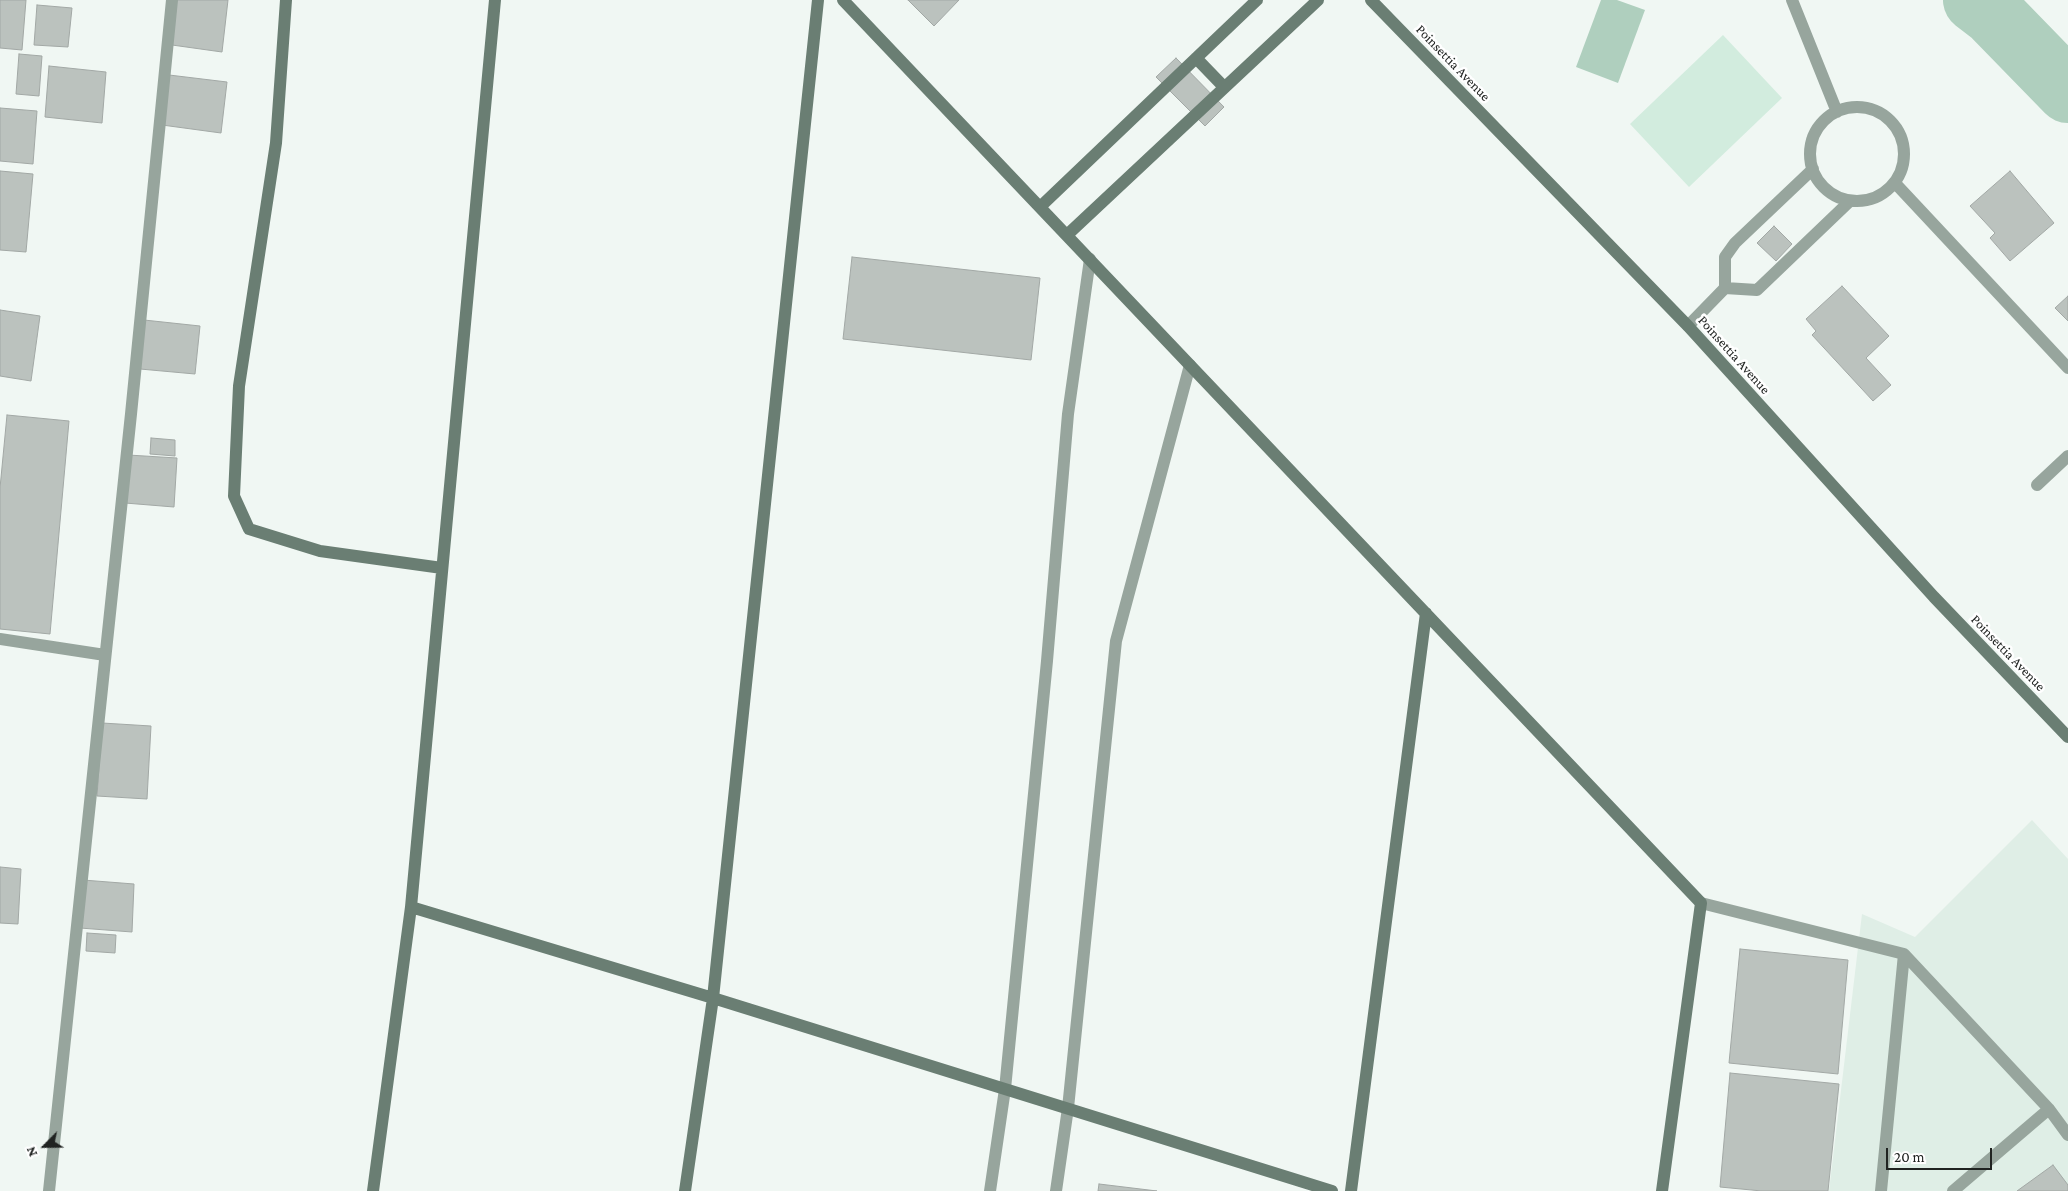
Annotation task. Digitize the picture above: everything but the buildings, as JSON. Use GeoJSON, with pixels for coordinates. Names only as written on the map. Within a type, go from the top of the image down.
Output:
{"type":"FeatureCollection","features":[{"type":"Feature","properties":{"kind":"street"},"geometry":{"type":"LineString","coordinates":[[49,1191],[131,414],[172,0]]}},
{"type":"Feature","properties":{"kind":"street"},"geometry":{"type":"LineString","coordinates":[[286,0],[276,143],[239,386],[234,496],[249,529],[320,551],[442,568]]}},
{"type":"Feature","properties":{"kind":"street"},"geometry":{"type":"LineString","coordinates":[[373,1191],[410,907],[495,0]]}},
{"type":"Feature","properties":{"kind":"street"},"geometry":{"type":"LineString","coordinates":[[685,1191],[713,998],[818,0]]}},
{"type":"Feature","properties":{"kind":"street"},"geometry":{"type":"LineString","coordinates":[[842,0],[1701,903],[1904,954],[2049,1109],[2068,1135]]}},
{"type":"Feature","properties":{"kind":"street"},"geometry":{"type":"LineString","coordinates":[[1040,207],[1257,0]]}},
{"type":"Feature","properties":{"kind":"street"},"geometry":{"type":"LineString","coordinates":[[1067,235],[1318,0]]}},
{"type":"Feature","properties":{"kind":"street","name":"Poinsettia Avenue"},"geometry":{"type":"LineString","coordinates":[[1370,0],[1688,326],[1934,597],[2068,737]]}},
{"type":"Feature","properties":{"kind":"street"},"geometry":{"type":"LineString","coordinates":[[1792,0],[1837,112]]}},
{"type":"Feature","properties":{"kind":"street"},"geometry":{"type":"LineString","coordinates":[[1196,58],[1224,87]]}},
{"type":"Feature","properties":{"kind":"street"},"geometry":{"type":"LineString","coordinates":[[1852,107],[1867,108],[1882,114],[1902,138],[1904,153],[1902,169],[1895,183],[1882,194],[1866,200],[1850,200],[1834,195],[1821,184],[1813,169],[1810,152],[1814,136],[1823,121],[1837,112],[1852,107]]}},
{"type":"Feature","properties":{"kind":"street"},"geometry":{"type":"LineString","coordinates":[[1688,326],[1725,288],[1725,258],[1735,243],[1813,169]]}},
{"type":"Feature","properties":{"kind":"street"},"geometry":{"type":"LineString","coordinates":[[1895,183],[2068,368]]}},
{"type":"Feature","properties":{"kind":"street"},"geometry":{"type":"LineString","coordinates":[[1725,288],[1757,290],[1850,200]]}},
{"type":"Feature","properties":{"kind":"street"},"geometry":{"type":"LineString","coordinates":[[990,1191],[1005,1089],[1047,661],[1068,414],[1090,259]]}},
{"type":"Feature","properties":{"kind":"street"},"geometry":{"type":"LineString","coordinates":[[1056,1191],[1068,1108],[1116,641],[1190,364]]}},
{"type":"Feature","properties":{"kind":"street"},"geometry":{"type":"LineString","coordinates":[[2037,485],[2068,456]]}},
{"type":"Feature","properties":{"kind":"street"},"geometry":{"type":"LineString","coordinates":[[1351,1191],[1426,614]]}},
{"type":"Feature","properties":{"kind":"street"},"geometry":{"type":"LineString","coordinates":[[0,639],[105,655]]}},
{"type":"Feature","properties":{"kind":"street"},"geometry":{"type":"LineString","coordinates":[[1662,1191],[1701,903]]}},
{"type":"Feature","properties":{"kind":"street"},"geometry":{"type":"LineString","coordinates":[[410,907],[713,998],[1332,1191]]}},
{"type":"Feature","properties":{"kind":"street"},"geometry":{"type":"LineString","coordinates":[[1880,1191],[1904,954]]}},
{"type":"Feature","properties":{"kind":"street"},"geometry":{"type":"LineString","coordinates":[[1953,1191],[2049,1109]]}},
{"type":"Feature","properties":{"kind":"shaded area"},"geometry":{"type":"Polygon","coordinates":[[[1601,0],[1617,0],[1645,10],[1618,83],[1576,67],[1601,0]]]}},
{"type":"Feature","properties":{"kind":"shaded area"},"geometry":{"type":"Polygon","coordinates":[[[1723,35],[1782,98],[1689,187],[1630,124],[1723,35]]]}},
{"type":"Feature","properties":{"kind":"shaded area"},"geometry":{"type":"Polygon","coordinates":[[[2032,820],[2068,859],[2068,1191],[1829,1191],[1862,914],[1915,937],[2032,820]]]}},
{"type":"Feature","properties":{"kind":"waterway"},"geometry":{"type":"LineString","coordinates":[[1975,0],[1992,13],[2068,91]]}}]}
